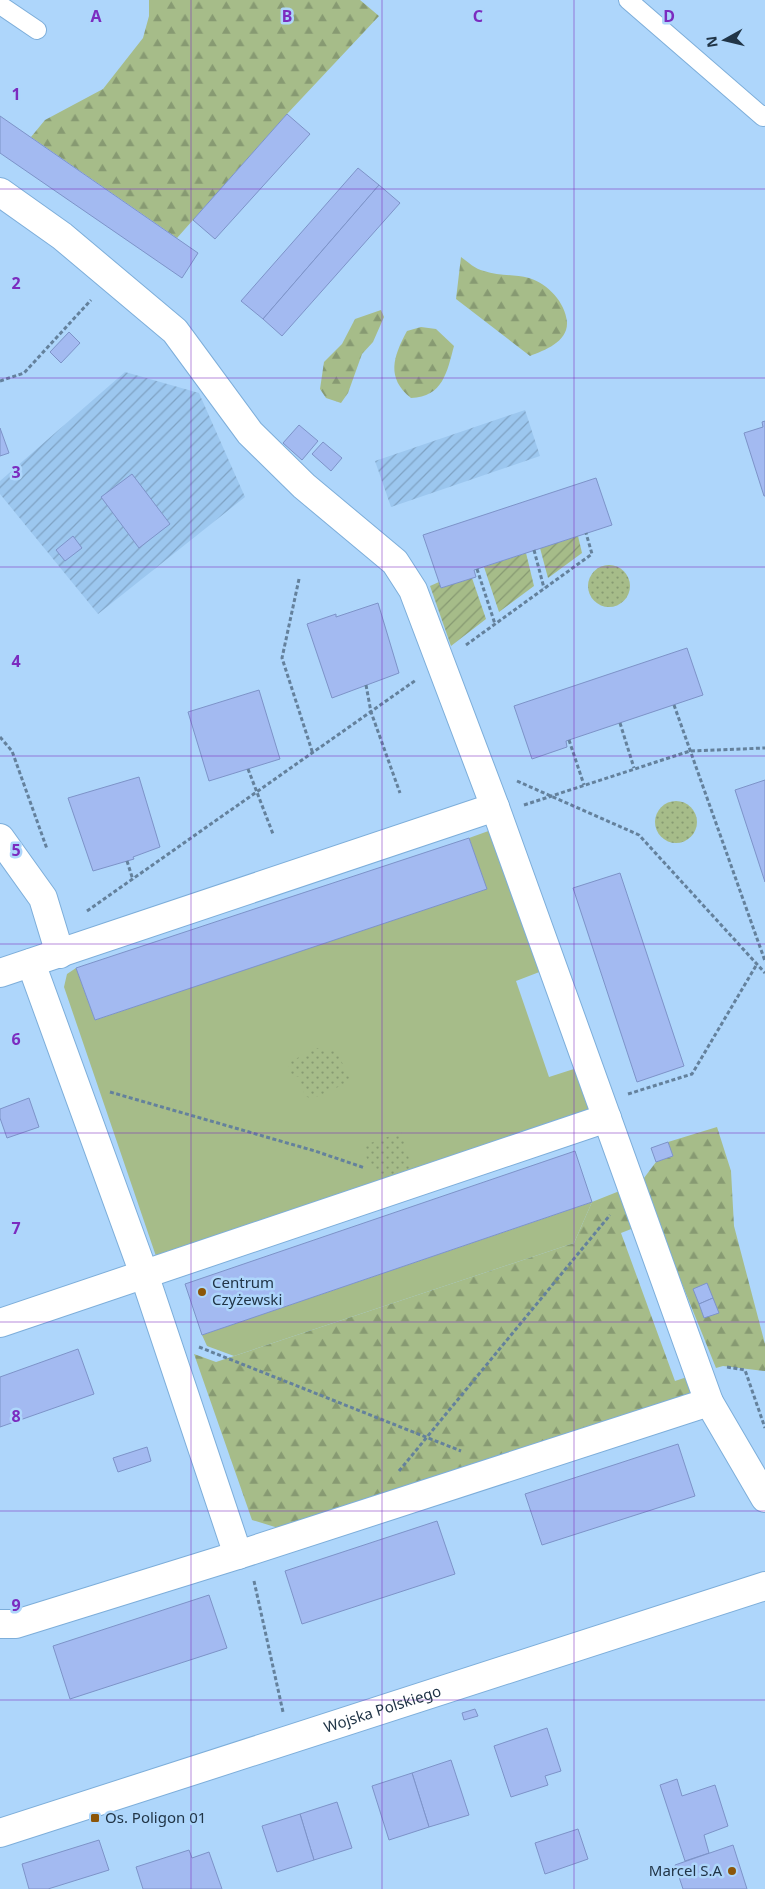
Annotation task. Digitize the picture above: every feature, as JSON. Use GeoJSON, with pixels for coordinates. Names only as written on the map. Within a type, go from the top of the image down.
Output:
{"type":"FeatureCollection","features":[{"type":"Feature","properties":{"kind":"street"},"geometry":{"type":"LineString","coordinates":[[0,192],[62,236],[174,331],[250,433],[304,486],[395,562],[413,590],[440,663],[506,807],[607,1119],[709,1402],[765,1498]]}},
{"type":"Feature","properties":{"kind":"street"},"geometry":{"type":"LineString","coordinates":[[0,973],[506,807]]}},
{"type":"Feature","properties":{"kind":"street"},"geometry":{"type":"LineString","coordinates":[[0,838],[42,898],[71,950]]}},
{"type":"Feature","properties":{"kind":"street"},"geometry":{"type":"LineString","coordinates":[[31,963],[243,1554]]}},
{"type":"Feature","properties":{"kind":"street"},"geometry":{"type":"LineString","coordinates":[[0,1323],[607,1119]]}},
{"type":"Feature","properties":{"kind":"street"},"geometry":{"type":"LineString","coordinates":[[0,1624],[16,1624],[243,1554],[709,1402]]}},
{"type":"Feature","properties":{"kind":"street","name":"Wojska Polskiego"},"geometry":{"type":"LineString","coordinates":[[0,1833],[765,1586]]}},
{"type":"Feature","properties":{"kind":"lane"},"geometry":{"type":"LineString","coordinates":[[628,0],[763,116],[765,114]]}},
{"type":"Feature","properties":{"kind":"lane"},"geometry":{"type":"LineString","coordinates":[[0,5],[37,30]]}},
{"type":"Feature","properties":{"kind":"path"},"geometry":{"type":"LineString","coordinates":[[0,381],[24,373],[111,278]]}},
{"type":"Feature","properties":{"kind":"path"},"geometry":{"type":"LineString","coordinates":[[71,950],[72,921],[313,754],[592,554],[586,533]]}},
{"type":"Feature","properties":{"kind":"path"},"geometry":{"type":"LineString","coordinates":[[534,550],[544,588]]}},
{"type":"Feature","properties":{"kind":"path"},"geometry":{"type":"LineString","coordinates":[[477,569],[495,624]]}},
{"type":"Feature","properties":{"kind":"path"},"geometry":{"type":"LineString","coordinates":[[299,579],[282,658],[313,754]]}},
{"type":"Feature","properties":{"kind":"path"},"geometry":{"type":"LineString","coordinates":[[366,685],[371,712],[400,793]]}},
{"type":"Feature","properties":{"kind":"path"},"geometry":{"type":"LineString","coordinates":[[674,704],[765,961]]}},
{"type":"Feature","properties":{"kind":"path"},"geometry":{"type":"LineString","coordinates":[[620,723],[634,768]]}},
{"type":"Feature","properties":{"kind":"path"},"geometry":{"type":"LineString","coordinates":[[0,738],[12,751],[50,859]]}},
{"type":"Feature","properties":{"kind":"path"},"geometry":{"type":"LineString","coordinates":[[569,740],[584,785]]}},
{"type":"Feature","properties":{"kind":"path"},"geometry":{"type":"LineString","coordinates":[[506,807],[550,796],[690,750],[765,748]]}},
{"type":"Feature","properties":{"kind":"path"},"geometry":{"type":"LineString","coordinates":[[248,769],[256,794],[273,834]]}},
{"type":"Feature","properties":{"kind":"path"},"geometry":{"type":"LineString","coordinates":[[515,781],[639,835],[765,973]]}},
{"type":"Feature","properties":{"kind":"path"},"geometry":{"type":"LineString","coordinates":[[127,861],[133,880]]}},
{"type":"Feature","properties":{"kind":"path"},"geometry":{"type":"LineString","coordinates":[[607,1119],[692,1074],[757,964]]}},
{"type":"Feature","properties":{"kind":"path"},"geometry":{"type":"LineString","coordinates":[[102,1089],[359,1165],[400,1188]]}},
{"type":"Feature","properties":{"kind":"path"},"geometry":{"type":"LineString","coordinates":[[395,1476],[633,1188]]}},
{"type":"Feature","properties":{"kind":"path"},"geometry":{"type":"LineString","coordinates":[[164,1333],[504,1469]]}},
{"type":"Feature","properties":{"kind":"path"},"geometry":{"type":"LineString","coordinates":[[243,1554],[283,1715]]}},
{"type":"Feature","properties":{"kind":"shaded area"},"geometry":{"type":"Polygon","coordinates":[[[125,372],[199,393],[245,497],[98,614],[0,494],[0,481],[125,372]]]}},
{"type":"Feature","properties":{"kind":"shaded area"},"geometry":{"type":"Polygon","coordinates":[[[525,410],[540,456],[391,507],[375,461],[525,410]]]}},
{"type":"Feature","properties":{"kind":"green space"},"geometry":{"type":"Polygon","coordinates":[[[149,0],[360,0],[379,16],[287,114],[177,238],[31,137],[45,120],[103,89],[143,38],[149,16],[149,0]]]}},
{"type":"Feature","properties":{"kind":"green space"},"geometry":{"type":"Polygon","coordinates":[[[461,257],[481,270],[495,274],[529,278],[549,289],[559,301],[566,315],[567,322],[564,335],[554,344],[530,356],[456,299],[461,257]]]}},
{"type":"Feature","properties":{"kind":"green space"},"geometry":{"type":"Polygon","coordinates":[[[381,310],[384,317],[373,342],[362,354],[348,393],[341,403],[326,398],[320,389],[324,362],[342,344],[355,319],[381,310]]]}},
{"type":"Feature","properties":{"kind":"green space"},"geometry":{"type":"Polygon","coordinates":[[[421,327],[436,329],[454,346],[446,374],[437,388],[422,397],[411,398],[398,383],[394,367],[398,350],[407,331],[421,327]]]}},
{"type":"Feature","properties":{"kind":"green space"},"geometry":{"type":"Polygon","coordinates":[[[578,536],[582,553],[548,578],[540,548],[578,536]]]}},
{"type":"Feature","properties":{"kind":"green space"},"geometry":{"type":"Polygon","coordinates":[[[526,553],[534,586],[499,612],[484,567],[526,553]]]}},
{"type":"Feature","properties":{"kind":"green space"},"geometry":{"type":"Polygon","coordinates":[[[613,565],[621,568],[627,574],[630,586],[627,598],[621,604],[605,607],[597,604],[591,598],[588,582],[591,574],[597,568],[613,565]]]}},
{"type":"Feature","properties":{"kind":"green space"},"geometry":{"type":"Polygon","coordinates":[[[472,578],[486,619],[451,646],[430,586],[439,582],[441,588],[472,578]]]}},
{"type":"Feature","properties":{"kind":"green space"},"geometry":{"type":"Polygon","coordinates":[[[680,801],[688,804],[694,810],[697,822],[694,834],[688,840],[672,843],[664,840],[658,834],[655,818],[658,810],[664,804],[680,801]]]}},
{"type":"Feature","properties":{"kind":"green space"},"geometry":{"type":"Polygon","coordinates":[[[494,829],[542,971],[516,981],[549,1077],[577,1068],[592,1112],[158,1262],[64,987],[67,974],[76,968],[95,1020],[486,889],[469,838],[494,829]]]}},
{"type":"Feature","properties":{"kind":"green space"},"geometry":{"type":"Polygon","coordinates":[[[316,1048],[336,1050],[351,1081],[312,1099],[305,1096],[299,1077],[291,1076],[288,1063],[316,1048]]]}},
{"type":"Feature","properties":{"kind":"green space"},"geometry":{"type":"Polygon","coordinates":[[[717,1127],[731,1171],[734,1226],[765,1344],[765,1371],[723,1366],[716,1368],[641,1182],[656,1162],[673,1156],[668,1142],[717,1127]]]}},
{"type":"Feature","properties":{"kind":"green space"},"geometry":{"type":"Polygon","coordinates":[[[401,1132],[412,1168],[386,1177],[371,1169],[362,1146],[401,1132]]]}},
{"type":"Feature","properties":{"kind":"green space"},"geometry":{"type":"Polygon","coordinates":[[[632,1186],[644,1224],[621,1233],[675,1381],[699,1373],[705,1392],[285,1530],[252,1520],[194,1354],[216,1362],[574,1243],[592,1202],[632,1186]]]}},
{"type":"Feature","properties":{"kind":"green space"},"geometry":{"type":"Polygon","coordinates":[[[592,1202],[574,1243],[234,1356],[207,1346],[202,1335],[592,1202]]]}},
{"type":"Feature","properties":{"kind":"building"},"geometry":{"type":"Polygon","coordinates":[[[287,114],[310,134],[215,239],[193,220],[287,114]]]}},
{"type":"Feature","properties":{"kind":"building"},"geometry":{"type":"Polygon","coordinates":[[[0,116],[198,253],[182,278],[0,153],[0,116]]]}},
{"type":"Feature","properties":{"kind":"building"},"geometry":{"type":"Polygon","coordinates":[[[358,168],[379,185],[263,319],[241,301],[358,168]]]}},
{"type":"Feature","properties":{"kind":"building"},"geometry":{"type":"Polygon","coordinates":[[[379,185],[400,203],[282,336],[263,319],[379,185]]]}},
{"type":"Feature","properties":{"kind":"building"},"geometry":{"type":"Polygon","coordinates":[[[69,332],[80,343],[61,363],[50,352],[69,332]]]}},
{"type":"Feature","properties":{"kind":"building"},"geometry":{"type":"Polygon","coordinates":[[[765,421],[764,496],[744,433],[763,427],[762,422],[765,421]]]}},
{"type":"Feature","properties":{"kind":"building"},"geometry":{"type":"Polygon","coordinates":[[[299,425],[318,441],[302,460],[283,443],[299,425]]]}},
{"type":"Feature","properties":{"kind":"building"},"geometry":{"type":"Polygon","coordinates":[[[0,428],[9,453],[0,456],[0,428]]]}},
{"type":"Feature","properties":{"kind":"building"},"geometry":{"type":"Polygon","coordinates":[[[323,442],[342,458],[331,471],[312,454],[323,442]]]}},
{"type":"Feature","properties":{"kind":"building"},"geometry":{"type":"Polygon","coordinates":[[[132,474],[170,524],[139,548],[101,497],[132,474]]]}},
{"type":"Feature","properties":{"kind":"building"},"geometry":{"type":"Polygon","coordinates":[[[596,478],[612,525],[474,570],[476,577],[441,588],[423,535],[596,478]]]}},
{"type":"Feature","properties":{"kind":"building"},"geometry":{"type":"Polygon","coordinates":[[[73,536],[82,548],[65,561],[56,550],[73,536]]]}},
{"type":"Feature","properties":{"kind":"building"},"geometry":{"type":"Polygon","coordinates":[[[378,603],[399,673],[332,698],[307,624],[336,614],[336,617],[378,603]]]}},
{"type":"Feature","properties":{"kind":"building"},"geometry":{"type":"Polygon","coordinates":[[[687,648],[703,695],[566,741],[567,747],[532,759],[514,706],[687,648]]]}},
{"type":"Feature","properties":{"kind":"building"},"geometry":{"type":"Polygon","coordinates":[[[259,690],[280,759],[209,781],[188,712],[259,690]]]}},
{"type":"Feature","properties":{"kind":"building"},"geometry":{"type":"Polygon","coordinates":[[[139,777],[160,847],[133,857],[134,859],[93,871],[68,798],[139,777]]]}},
{"type":"Feature","properties":{"kind":"building"},"geometry":{"type":"Polygon","coordinates":[[[765,780],[765,882],[735,790],[765,780]]]}},
{"type":"Feature","properties":{"kind":"building"},"geometry":{"type":"Polygon","coordinates":[[[469,838],[487,889],[95,1020],[76,968],[469,838]]]}},
{"type":"Feature","properties":{"kind":"building"},"geometry":{"type":"Polygon","coordinates":[[[620,873],[684,1066],[637,1082],[573,888],[620,873]]]}},
{"type":"Feature","properties":{"kind":"building"},"geometry":{"type":"Polygon","coordinates":[[[29,1098],[39,1127],[7,1138],[0,1118],[0,1109],[29,1098]]]}},
{"type":"Feature","properties":{"kind":"building"},"geometry":{"type":"Polygon","coordinates":[[[668,1142],[673,1156],[656,1162],[651,1148],[668,1142]]]}},
{"type":"Feature","properties":{"kind":"building"},"geometry":{"type":"Polygon","coordinates":[[[575,1151],[592,1202],[202,1335],[185,1284],[575,1151]]]}},
{"type":"Feature","properties":{"kind":"building"},"geometry":{"type":"Polygon","coordinates":[[[707,1283],[713,1298],[699,1304],[693,1289],[707,1283]]]}},
{"type":"Feature","properties":{"kind":"building"},"geometry":{"type":"Polygon","coordinates":[[[713,1298],[719,1313],[704,1318],[699,1304],[713,1298]]]}},
{"type":"Feature","properties":{"kind":"building"},"geometry":{"type":"Polygon","coordinates":[[[78,1349],[94,1394],[0,1427],[0,1377],[78,1349]]]}},
{"type":"Feature","properties":{"kind":"building"},"geometry":{"type":"Polygon","coordinates":[[[678,1444],[695,1496],[542,1545],[525,1494],[678,1444]]]}},
{"type":"Feature","properties":{"kind":"building"},"geometry":{"type":"Polygon","coordinates":[[[147,1447],[151,1461],[118,1472],[113,1458],[147,1447]]]}},
{"type":"Feature","properties":{"kind":"building"},"geometry":{"type":"Polygon","coordinates":[[[437,1521],[455,1574],[302,1624],[285,1571],[437,1521]]]}},
{"type":"Feature","properties":{"kind":"building"},"geometry":{"type":"Polygon","coordinates":[[[209,1595],[227,1648],[70,1699],[53,1646],[209,1595]]]}},
{"type":"Feature","properties":{"kind":"building"},"geometry":{"type":"Polygon","coordinates":[[[475,1709],[478,1716],[464,1720],[462,1713],[475,1709]]]}},
{"type":"Feature","properties":{"kind":"building"},"geometry":{"type":"Polygon","coordinates":[[[547,1728],[561,1771],[545,1776],[548,1785],[511,1797],[494,1746],[547,1728]]]}},
{"type":"Feature","properties":{"kind":"building"},"geometry":{"type":"Polygon","coordinates":[[[451,1760],[469,1815],[429,1827],[412,1773],[451,1760]]]}},
{"type":"Feature","properties":{"kind":"building"},"geometry":{"type":"Polygon","coordinates":[[[412,1773],[429,1827],[389,1840],[372,1786],[412,1773]]]}},
{"type":"Feature","properties":{"kind":"building"},"geometry":{"type":"Polygon","coordinates":[[[677,1779],[682,1796],[715,1785],[728,1826],[704,1835],[709,1853],[685,1861],[660,1785],[677,1779]]]}},
{"type":"Feature","properties":{"kind":"building"},"geometry":{"type":"Polygon","coordinates":[[[337,1802],[352,1848],[314,1860],[300,1814],[337,1802]]]}},
{"type":"Feature","properties":{"kind":"building"},"geometry":{"type":"Polygon","coordinates":[[[300,1814],[314,1860],[277,1872],[262,1826],[300,1814]]]}},
{"type":"Feature","properties":{"kind":"building"},"geometry":{"type":"Polygon","coordinates":[[[578,1829],[588,1859],[545,1874],[535,1843],[578,1829]]]}},
{"type":"Feature","properties":{"kind":"building"},"geometry":{"type":"Polygon","coordinates":[[[99,1840],[109,1870],[48,1889],[29,1889],[22,1864],[99,1840]]]}},
{"type":"Feature","properties":{"kind":"building"},"geometry":{"type":"Polygon","coordinates":[[[733,1845],[747,1889],[683,1889],[675,1865],[733,1845]]]}},
{"type":"Feature","properties":{"kind":"building"},"geometry":{"type":"Polygon","coordinates":[[[189,1850],[192,1858],[209,1852],[222,1889],[143,1889],[136,1867],[189,1850]]]}},
{"type":"Feature","properties":{"kind":"place","name":"Centrum Czyżewski"},"geometry":{"type":"Point","coordinates":[202,1292]}},
{"type":"Feature","properties":{"kind":"place","name":"Os. Poligon 01"},"geometry":{"type":"Point","coordinates":[95,1818]}},
{"type":"Feature","properties":{"kind":"place","name":"Marcel S.A"},"geometry":{"type":"Point","coordinates":[732,1871]}}]}
